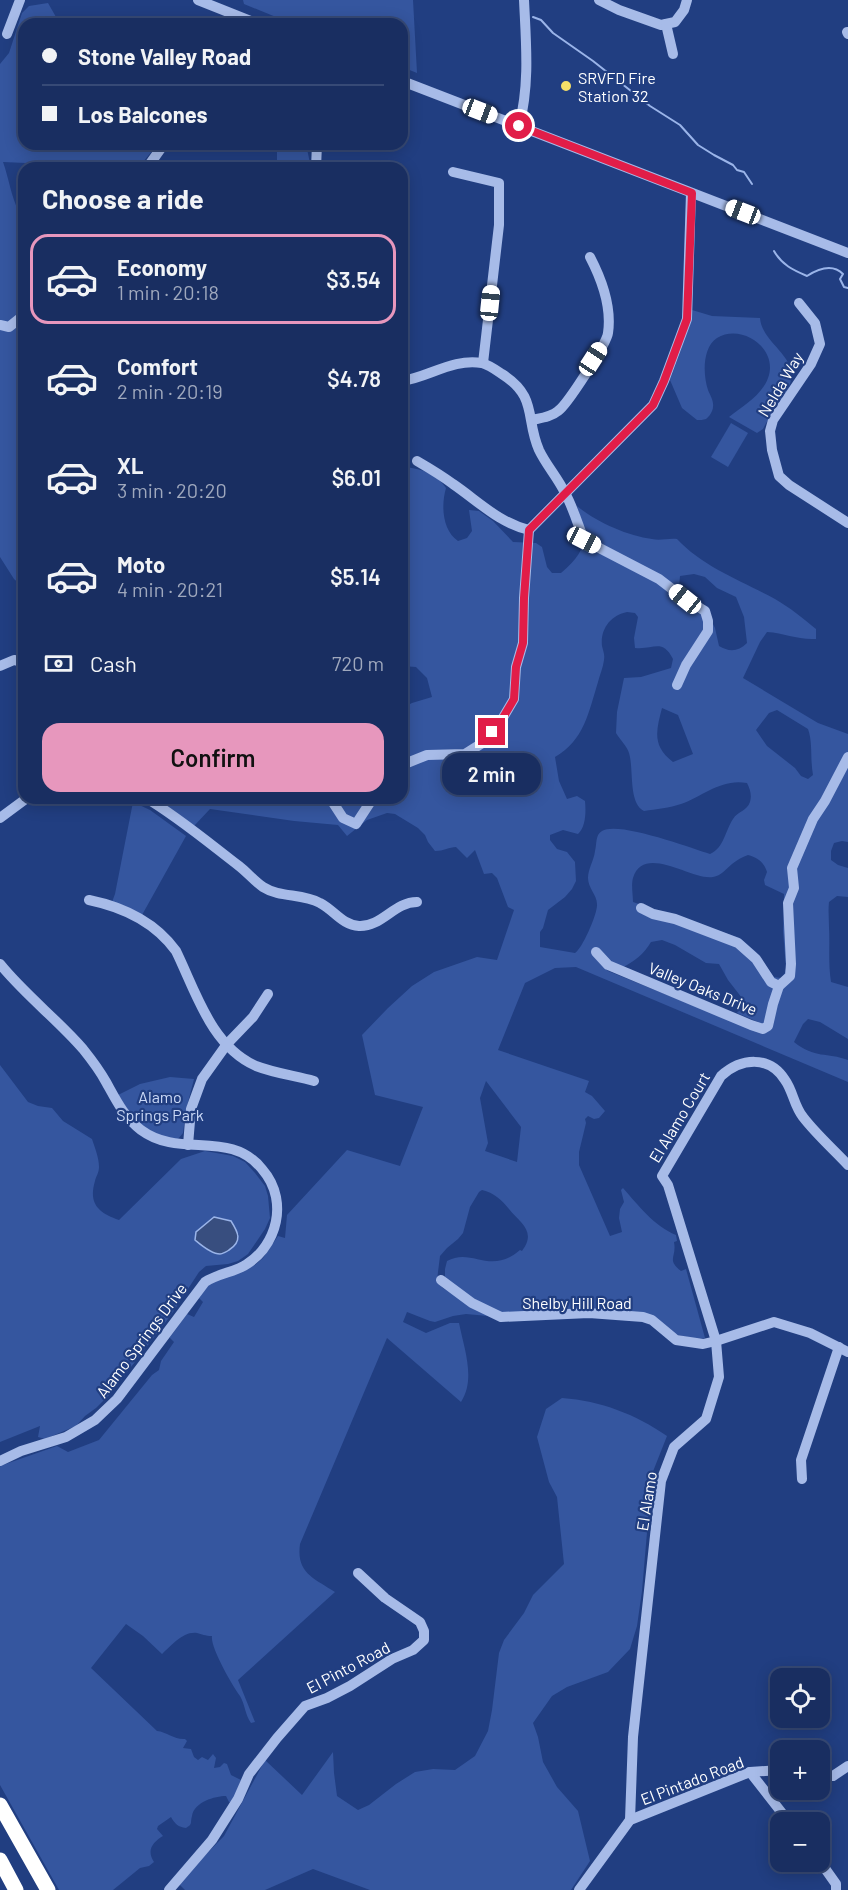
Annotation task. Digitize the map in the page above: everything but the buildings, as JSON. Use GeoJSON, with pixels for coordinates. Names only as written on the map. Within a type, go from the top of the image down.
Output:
{"type":"FeatureCollection","features":[{"type":"Feature","properties":{"kind":"highway"},"geometry":{"type":"LineString","coordinates":[[0,1805],[48,1890]]}},
{"type":"Feature","properties":{"kind":"highway"},"geometry":{"type":"LineString","coordinates":[[0,1860],[16,1890]]}},
{"type":"Feature","properties":{"kind":"street"},"geometry":{"type":"LineString","coordinates":[[7,34],[20,0]]}},
{"type":"Feature","properties":{"kind":"street"},"geometry":{"type":"LineString","coordinates":[[198,0],[243,18]]}},
{"type":"Feature","properties":{"kind":"street"},"geometry":{"type":"LineString","coordinates":[[519,126],[527,84],[524,0]]}},
{"type":"Feature","properties":{"kind":"street"},"geometry":{"type":"LineString","coordinates":[[599,0],[661,25],[675,22],[684,10],[687,0]]}},
{"type":"Feature","properties":{"kind":"street"},"geometry":{"type":"LineString","coordinates":[[666,24],[673,54]]}},
{"type":"Feature","properties":{"kind":"street"},"geometry":{"type":"LineString","coordinates":[[408,83],[848,253]]}},
{"type":"Feature","properties":{"kind":"street"},"geometry":{"type":"LineString","coordinates":[[453,172],[499,183],[499,225],[483,363]]}},
{"type":"Feature","properties":{"kind":"street"},"geometry":{"type":"LineString","coordinates":[[408,763],[427,755],[465,754],[484,742],[501,721],[514,699],[516,667],[523,643],[529,530],[653,405],[687,319],[692,193]]}},
{"type":"Feature","properties":{"kind":"street"},"geometry":{"type":"LineString","coordinates":[[532,420],[550,416],[562,408],[607,337],[609,313],[601,278],[590,257]]}},
{"type":"Feature","properties":{"kind":"street","name":"Nelda Way"},"geometry":{"type":"LineString","coordinates":[[799,303],[815,322],[820,344],[811,364],[773,420],[770,431],[772,450],[779,476],[789,485],[848,523]]}},
{"type":"Feature","properties":{"kind":"street"},"geometry":{"type":"LineString","coordinates":[[0,325],[9,327],[18,320]]}},
{"type":"Feature","properties":{"kind":"street"},"geometry":{"type":"LineString","coordinates":[[408,380],[422,377],[458,363],[483,363],[516,385],[524,394],[529,406],[538,448],[565,492],[584,540],[659,579],[705,611],[708,631],[686,665],[677,686]]}},
{"type":"Feature","properties":{"kind":"street"},"geometry":{"type":"LineString","coordinates":[[417,461],[488,510],[515,526],[529,530]]}},
{"type":"Feature","properties":{"kind":"street"},"geometry":{"type":"LineString","coordinates":[[0,666],[14,660],[18,661]]}},
{"type":"Feature","properties":{"kind":"street","name":"Valley Oaks Drive"},"geometry":{"type":"LineString","coordinates":[[596,952],[608,965],[763,1029],[768,1026],[779,986],[790,975],[788,903],[794,888],[792,868],[813,819],[848,757]]}},
{"type":"Feature","properties":{"kind":"street"},"geometry":{"type":"LineString","coordinates":[[0,818],[19,804]]}},
{"type":"Feature","properties":{"kind":"street"},"geometry":{"type":"LineString","coordinates":[[154,804],[225,855],[265,888],[277,893],[319,902],[341,920],[350,924],[359,926],[372,924],[403,905],[417,902]]}},
{"type":"Feature","properties":{"kind":"street"},"geometry":{"type":"LineString","coordinates":[[334,804],[343,818],[356,824],[369,804]]}},
{"type":"Feature","properties":{"kind":"street"},"geometry":{"type":"LineString","coordinates":[[89,900],[105,903],[132,914],[154,927],[170,943],[209,1023],[227,1044],[248,1062],[314,1081]]}},
{"type":"Feature","properties":{"kind":"street"},"geometry":{"type":"LineString","coordinates":[[641,908],[738,943],[756,959],[771,982],[779,986]]}},
{"type":"Feature","properties":{"kind":"street","name":"Alamo Springs Drive"},"geometry":{"type":"LineString","coordinates":[[0,964],[82,1048],[129,1120],[158,1140],[188,1145],[228,1147],[243,1153],[259,1165],[271,1183],[276,1193],[278,1217],[273,1233],[260,1252],[247,1265],[214,1276],[206,1282],[117,1399],[95,1420],[66,1437],[21,1451],[0,1461]]}},
{"type":"Feature","properties":{"kind":"street"},"geometry":{"type":"LineString","coordinates":[[188,1145],[191,1109],[197,1088],[213,1062],[253,1017],[268,994]]}},
{"type":"Feature","properties":{"kind":"street","name":"El Alamo Court"},"geometry":{"type":"LineString","coordinates":[[662,1176],[721,1076],[735,1065],[755,1061],[778,1071],[786,1080],[804,1120],[848,1165]]}},
{"type":"Feature","properties":{"kind":"street","name":"El Alamo"},"geometry":{"type":"LineString","coordinates":[[630,1820],[633,1737],[661,1481],[674,1447],[706,1419],[719,1377],[716,1341],[668,1185],[662,1176]]}},
{"type":"Feature","properties":{"kind":"street","name":"Shelby Hill Road"},"geometry":{"type":"LineString","coordinates":[[441,1280],[472,1303],[501,1317],[589,1314],[643,1317],[652,1320],[676,1340],[703,1344],[774,1322],[810,1333],[843,1349]]}},
{"type":"Feature","properties":{"kind":"street"},"geometry":{"type":"LineString","coordinates":[[802,1479],[801,1460],[843,1349]]}},
{"type":"Feature","properties":{"kind":"street","name":"El Pinto Road"},"geometry":{"type":"LineString","coordinates":[[169,1890],[212,1840],[238,1798],[249,1774],[305,1706],[350,1686],[392,1659],[413,1650],[424,1640],[424,1631],[420,1622],[385,1598],[357,1573]]}},
{"type":"Feature","properties":{"kind":"street"},"geometry":{"type":"LineString","coordinates":[[830,1776],[848,1766]]}},
{"type":"Feature","properties":{"kind":"street","name":"El Pintado Road"},"geometry":{"type":"LineString","coordinates":[[579,1890],[630,1820],[750,1772],[770,1771]]}},
{"type":"Feature","properties":{"kind":"street"},"geometry":{"type":"LineString","coordinates":[[750,1772],[781,1812]]}},
{"type":"Feature","properties":{"kind":"street"},"geometry":{"type":"LineString","coordinates":[[828,1872],[836,1884],[836,1890]]}},
{"type":"Feature","properties":{"kind":"green space"},"geometry":{"type":"Polygon","coordinates":[[[243,0],[413,0],[417,73],[408,69],[408,18],[278,18],[244,4],[243,0]]]}},
{"type":"Feature","properties":{"kind":"green space"},"geometry":{"type":"Polygon","coordinates":[[[48,3],[57,18],[20,18],[29,6],[48,3]]]}},
{"type":"Feature","properties":{"kind":"green space"},"geometry":{"type":"Polygon","coordinates":[[[18,25],[18,150],[153,150],[143,162],[3,162],[18,210],[18,583],[0,557],[0,64],[9,53],[18,25]]]}},
{"type":"Feature","properties":{"kind":"green space"},"geometry":{"type":"Polygon","coordinates":[[[277,150],[307,150],[310,162],[277,162],[277,150]]]}},
{"type":"Feature","properties":{"kind":"green space"},"geometry":{"type":"Polygon","coordinates":[[[692,310],[712,316],[760,318],[767,335],[785,358],[791,374],[788,390],[763,429],[757,433],[729,417],[757,395],[768,378],[770,367],[768,357],[756,342],[747,336],[727,334],[717,338],[709,348],[705,362],[705,377],[713,405],[708,417],[697,420],[682,408],[670,380],[692,310]]]}},
{"type":"Feature","properties":{"kind":"green space"},"geometry":{"type":"Polygon","coordinates":[[[731,423],[748,433],[728,467],[711,457],[731,423]]]}},
{"type":"Feature","properties":{"kind":"green space"},"geometry":{"type":"Polygon","coordinates":[[[408,467],[434,476],[446,488],[444,517],[449,530],[458,541],[467,538],[472,531],[469,510],[479,511],[493,521],[513,542],[536,543],[542,547],[547,567],[552,573],[561,573],[576,557],[583,543],[583,527],[577,506],[603,523],[633,535],[655,540],[677,539],[711,566],[780,602],[816,629],[816,639],[767,632],[743,678],[818,723],[848,734],[848,842],[834,843],[831,860],[848,868],[848,897],[837,896],[829,902],[829,961],[831,982],[848,987],[848,1039],[820,1022],[808,1019],[794,1042],[808,1051],[848,1060],[848,1082],[576,967],[555,968],[525,983],[498,1050],[589,1081],[585,1092],[592,1096],[605,1111],[599,1118],[594,1119],[588,1116],[585,1119],[579,1165],[610,1236],[622,1232],[619,1218],[624,1202],[621,1190],[623,1188],[654,1221],[676,1235],[673,1261],[681,1271],[686,1269],[705,1338],[696,1339],[674,1334],[654,1318],[504,1315],[445,1280],[447,1261],[465,1257],[499,1261],[522,1251],[526,1244],[528,1238],[525,1228],[506,1205],[490,1193],[482,1190],[479,1192],[470,1207],[463,1233],[440,1256],[437,1280],[443,1288],[488,1316],[466,1314],[435,1322],[407,1312],[403,1322],[426,1333],[450,1323],[459,1323],[468,1363],[468,1383],[465,1393],[461,1402],[387,1338],[300,1544],[301,1562],[308,1574],[335,1592],[238,1680],[255,1722],[251,1723],[249,1720],[242,1699],[218,1657],[212,1636],[187,1634],[162,1654],[126,1624],[91,1668],[157,1731],[185,1739],[187,1741],[183,1748],[191,1749],[198,1760],[202,1757],[208,1760],[213,1754],[216,1758],[214,1768],[224,1763],[227,1764],[231,1775],[241,1780],[232,1803],[226,1796],[216,1797],[197,1807],[186,1828],[177,1825],[171,1817],[158,1826],[157,1829],[163,1836],[152,1847],[151,1854],[154,1862],[140,1868],[113,1890],[59,1890],[0,1785],[0,1466],[57,1446],[68,1452],[99,1440],[152,1375],[159,1370],[161,1361],[174,1342],[170,1337],[187,1314],[194,1317],[203,1302],[199,1298],[211,1281],[255,1265],[263,1258],[278,1236],[285,1238],[287,1215],[347,1150],[400,1166],[423,1107],[375,1095],[362,1035],[412,986],[434,972],[477,957],[497,960],[514,910],[508,907],[497,878],[492,873],[484,874],[475,850],[467,858],[456,847],[435,851],[418,828],[395,814],[387,813],[367,820],[347,836],[338,825],[210,809],[194,826],[164,804],[408,804],[408,705],[432,697],[427,678],[416,667],[408,666],[408,467]],[[694,574],[680,576],[679,587],[701,600],[715,628],[719,646],[733,650],[740,648],[747,643],[744,617],[736,597],[717,588],[705,577],[694,574]],[[635,613],[621,614],[608,624],[603,634],[604,663],[584,724],[573,743],[555,757],[559,781],[567,799],[577,796],[585,801],[585,814],[583,827],[578,834],[563,830],[550,835],[550,840],[557,849],[567,852],[575,862],[576,881],[565,897],[548,910],[540,932],[540,947],[575,953],[585,938],[597,909],[596,898],[588,882],[588,875],[597,837],[602,831],[611,829],[638,832],[710,854],[718,848],[735,816],[750,802],[747,783],[738,782],[721,785],[681,804],[644,811],[639,807],[634,793],[629,753],[616,733],[617,712],[624,678],[641,677],[671,668],[673,659],[661,647],[635,648],[634,638],[638,617],[635,613]],[[662,708],[657,738],[666,756],[673,762],[693,754],[678,715],[662,708]],[[777,710],[769,713],[756,730],[767,746],[795,768],[801,776],[808,779],[813,775],[808,729],[777,710]],[[748,855],[713,877],[704,877],[658,863],[647,864],[639,868],[633,878],[633,902],[740,938],[756,952],[774,977],[781,978],[786,968],[783,931],[784,894],[765,885],[767,872],[764,866],[760,861],[748,855]],[[662,940],[651,942],[638,957],[621,968],[607,960],[595,958],[608,971],[744,1026],[758,1022],[737,1013],[742,998],[719,964],[706,963],[662,940]],[[486,1081],[480,1098],[488,1143],[485,1151],[517,1162],[521,1127],[486,1081]]]}},
{"type":"Feature","properties":{"kind":"green space"},"geometry":{"type":"Polygon","coordinates":[[[133,804],[137,804],[150,810],[186,836],[142,915],[112,902],[133,804]]]}},
{"type":"Feature","properties":{"kind":"green space"},"geometry":{"type":"Polygon","coordinates":[[[0,1065],[28,1102],[52,1108],[63,1121],[92,1139],[99,1167],[93,1189],[94,1202],[106,1214],[119,1220],[181,1159],[205,1151],[233,1156],[245,1162],[265,1186],[270,1218],[248,1254],[228,1264],[206,1266],[199,1272],[171,1315],[111,1393],[76,1426],[45,1439],[38,1437],[40,1426],[0,1442],[0,1065]],[[222,1218],[195,1239],[209,1251],[239,1235],[231,1221],[222,1218]]]}},
{"type":"Feature","properties":{"kind":"green space","name":"Alamo Springs Park"},"geometry":{"type":"Polygon","coordinates":[[[170,1077],[194,1079],[183,1133],[178,1139],[169,1139],[151,1132],[135,1118],[118,1095],[140,1084],[170,1077]]]}},
{"type":"Feature","properties":{"kind":"green space"},"geometry":{"type":"Polygon","coordinates":[[[562,1398],[590,1402],[617,1410],[643,1421],[667,1436],[652,1474],[642,1591],[637,1626],[630,1649],[608,1672],[567,1687],[552,1696],[533,1723],[543,1762],[557,1787],[578,1811],[590,1861],[571,1890],[370,1890],[313,1869],[265,1890],[185,1890],[178,1883],[224,1836],[265,1760],[302,1795],[333,1752],[337,1796],[358,1810],[369,1805],[415,1772],[433,1769],[455,1770],[475,1756],[488,1731],[499,1653],[504,1640],[524,1613],[533,1595],[564,1564],[557,1497],[549,1482],[537,1437],[546,1409],[562,1398]]]}},
{"type":"Feature","properties":{"kind":"shaded area"},"geometry":{"type":"Polygon","coordinates":[[[214,1217],[231,1221],[238,1236],[233,1247],[221,1254],[210,1251],[195,1240],[196,1232],[214,1217]]]}},
{"type":"Feature","properties":{"kind":"waterway"},"geometry":{"type":"LineString","coordinates":[[533,17],[541,20],[553,33],[650,106],[680,125],[698,145],[733,165],[737,170],[744,172],[752,184]]}},
{"type":"Feature","properties":{"kind":"waterway"},"geometry":{"type":"LineString","coordinates":[[774,251],[788,266],[807,276],[825,268],[839,271],[843,274],[840,279],[844,287],[848,288]]}},
{"type":"Feature","properties":{"kind":"place","name":"SRVFD Fire Station 32"},"geometry":{"type":"Point","coordinates":[566,86]}},
{"type":"Feature","properties":{"kind":"route"},"geometry":{"type":"LineString","coordinates":[[492,732],[514,699],[516,667],[523,643],[529,530],[653,405],[687,319],[692,193],[519,126]]}}]}
